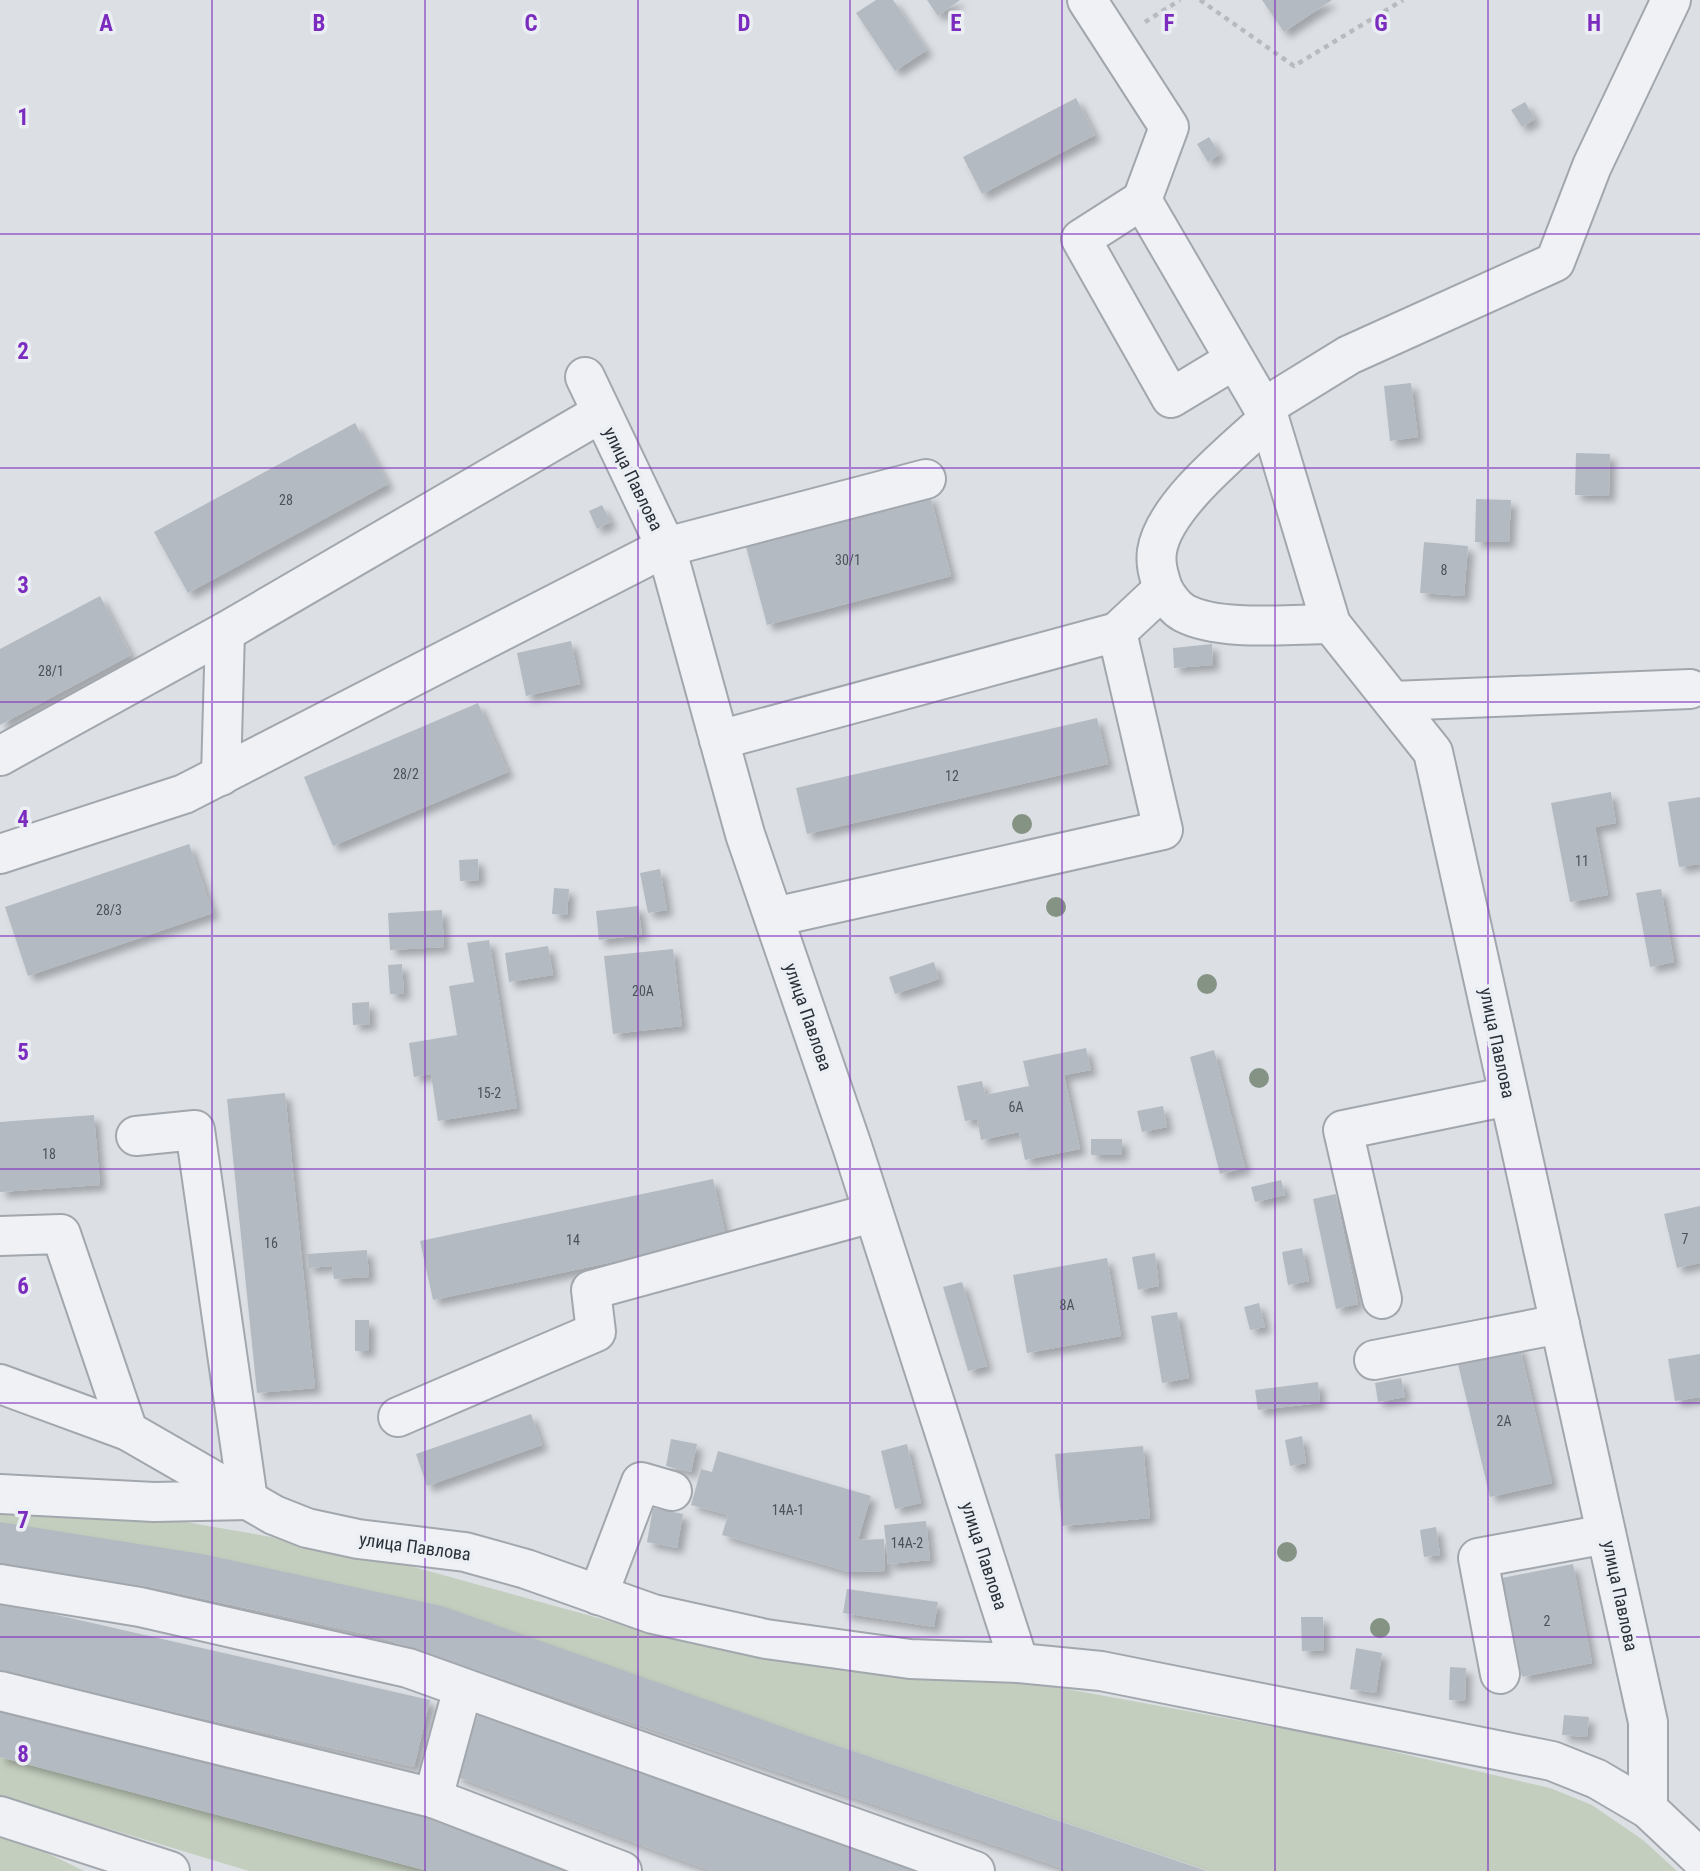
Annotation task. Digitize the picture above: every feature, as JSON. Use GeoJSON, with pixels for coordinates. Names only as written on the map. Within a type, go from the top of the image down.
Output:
{"type":"FeatureCollection","features":[{"type":"Feature","properties":{"kind":"street"},"geometry":{"type":"LineString","coordinates":[[1087,0],[1169,127],[1142,200],[1081,239],[1171,398],[1234,360]]}},
{"type":"Feature","properties":{"kind":"street"},"geometry":{"type":"LineString","coordinates":[[1331,624],[1220,622],[1184,613],[1163,589],[1157,570],[1157,549],[1175,513],[1197,485],[1266,413],[1349,355],[1555,262],[1591,166],[1671,0]]}},
{"type":"Feature","properties":{"kind":"street"},"geometry":{"type":"LineString","coordinates":[[1142,200],[1266,413],[1331,624],[1393,701],[1690,689]]}},
{"type":"Feature","properties":{"kind":"street","name":"улица Павлова"},"geometry":{"type":"LineString","coordinates":[[585,377],[666,547],[745,834],[1019,1663]]}},
{"type":"Feature","properties":{"kind":"street"},"geometry":{"type":"LineString","coordinates":[[0,757],[225,632],[601,413]]}},
{"type":"Feature","properties":{"kind":"street"},"geometry":{"type":"LineString","coordinates":[[0,854],[184,794],[666,547],[926,479]]}},
{"type":"Feature","properties":{"kind":"street"},"geometry":{"type":"LineString","coordinates":[[719,740],[1116,632],[1163,589]]}},
{"type":"Feature","properties":{"kind":"street"},"geometry":{"type":"LineString","coordinates":[[221,776],[225,632]]}},
{"type":"Feature","properties":{"kind":"street"},"geometry":{"type":"LineString","coordinates":[[774,917],[1163,830],[1116,632]]}},
{"type":"Feature","properties":{"kind":"street","name":"улица Павлова"},"geometry":{"type":"LineString","coordinates":[[1393,701],[1433,752],[1648,1722],[1648,1809]]}},
{"type":"Feature","properties":{"kind":"street"},"geometry":{"type":"LineString","coordinates":[[1382,1299],[1343,1130],[1509,1096]]}},
{"type":"Feature","properties":{"kind":"street"},"geometry":{"type":"LineString","coordinates":[[0,1494],[154,1502],[248,1500],[195,1130],[136,1136]]}},
{"type":"Feature","properties":{"kind":"street"},"geometry":{"type":"LineString","coordinates":[[398,1417],[596,1332],[591,1290],[872,1213]]}},
{"type":"Feature","properties":{"kind":"street"},"geometry":{"type":"LineString","coordinates":[[0,1236],[61,1234],[128,1431]]}},
{"type":"Feature","properties":{"kind":"street"},"geometry":{"type":"LineString","coordinates":[[1374,1360],[1560,1324]]}},
{"type":"Feature","properties":{"kind":"street","name":"улица Павлова"},"geometry":{"type":"LineString","coordinates":[[0,1384],[128,1431],[248,1500],[307,1528],[358,1539],[465,1552],[653,1614],[766,1639],[910,1659],[1019,1663],[1101,1671],[1552,1761],[1597,1779],[1648,1809]]}},
{"type":"Feature","properties":{"kind":"street"},"geometry":{"type":"LineString","coordinates":[[598,1595],[641,1482],[672,1491]]}},
{"type":"Feature","properties":{"kind":"street"},"geometry":{"type":"LineString","coordinates":[[1500,1674],[1478,1558],[1606,1534]]}},
{"type":"Feature","properties":{"kind":"street"},"geometry":{"type":"LineString","coordinates":[[0,1584],[167,1613],[408,1668],[975,1871]]}},
{"type":"Feature","properties":{"kind":"street"},"geometry":{"type":"LineString","coordinates":[[433,1798],[463,1688]]}},
{"type":"Feature","properties":{"kind":"street"},"geometry":{"type":"LineString","coordinates":[[0,1691],[433,1798],[622,1871]]}},
{"type":"Feature","properties":{"kind":"street"},"geometry":{"type":"LineString","coordinates":[[1648,1809],[1700,1858]]}},
{"type":"Feature","properties":{"kind":"street"},"geometry":{"type":"LineString","coordinates":[[0,1816],[170,1871]]}},
{"type":"Feature","properties":{"kind":"path"},"geometry":{"type":"LineString","coordinates":[[1200,0],[1294,66],[1403,0]]}},
{"type":"Feature","properties":{"kind":"green space"},"geometry":{"type":"Polygon","coordinates":[[[0,1504],[117,1510],[363,1553],[620,1624],[979,1673],[1335,1738],[1550,1788],[1592,1805],[1643,1840],[1677,1871],[1209,1871],[800,1733],[0,1522],[0,1504]]]}},
{"type":"Feature","properties":{"kind":"green space"},"geometry":{"type":"Polygon","coordinates":[[[0,1757],[428,1871],[249,1871],[0,1796],[0,1757]]]}},
{"type":"Feature","properties":{"kind":"green space"},"geometry":{"type":"Polygon","coordinates":[[[0,1830],[84,1871],[0,1871],[0,1830]]]}},
{"type":"Feature","properties":{"kind":"building"},"geometry":{"type":"Polygon","coordinates":[[[876,0],[893,0],[927,50],[895,71],[856,13],[876,0]]]}},
{"type":"Feature","properties":{"kind":"building"},"geometry":{"type":"Polygon","coordinates":[[[927,0],[960,0],[938,16],[927,0]]]}},
{"type":"Feature","properties":{"kind":"building"},"geometry":{"type":"Polygon","coordinates":[[[1262,0],[1332,0],[1284,32],[1262,0]]]}},
{"type":"Feature","properties":{"kind":"building"},"geometry":{"type":"Polygon","coordinates":[[[1076,98],[1095,135],[982,194],[963,157],[1076,98]]]}},
{"type":"Feature","properties":{"kind":"building"},"geometry":{"type":"Polygon","coordinates":[[[1525,102],[1535,119],[1522,127],[1511,110],[1525,102]]]}},
{"type":"Feature","properties":{"kind":"building"},"geometry":{"type":"Polygon","coordinates":[[[1209,137],[1220,154],[1208,162],[1197,144],[1209,137]]]}},
{"type":"Feature","properties":{"kind":"building"},"geometry":{"type":"Polygon","coordinates":[[[1411,383],[1418,437],[1390,441],[1384,386],[1411,383]]]}},
{"type":"Feature","properties":{"kind":"building"},"geometry":{"type":"Polygon","coordinates":[[[355,423],[388,484],[188,593],[154,532],[355,423]]]}},
{"type":"Feature","properties":{"kind":"building"},"geometry":{"type":"Polygon","coordinates":[[[1576,453],[1610,454],[1609,496],[1575,495],[1576,453]]]}},
{"type":"Feature","properties":{"kind":"building"},"geometry":{"type":"Polygon","coordinates":[[[930,495],[951,576],[767,625],[745,543],[930,495]]]}},
{"type":"Feature","properties":{"kind":"building"},"geometry":{"type":"Polygon","coordinates":[[[1476,499],[1511,500],[1509,542],[1475,542],[1476,499]]]}},
{"type":"Feature","properties":{"kind":"building"},"geometry":{"type":"Polygon","coordinates":[[[602,505],[611,522],[597,529],[589,511],[602,505]]]}},
{"type":"Feature","properties":{"kind":"building"},"geometry":{"type":"Polygon","coordinates":[[[1424,542],[1468,546],[1464,596],[1420,593],[1424,542]]]}},
{"type":"Feature","properties":{"kind":"building"},"geometry":{"type":"Polygon","coordinates":[[[100,596],[131,655],[0,725],[0,649],[100,596]]]}},
{"type":"Feature","properties":{"kind":"building"},"geometry":{"type":"Polygon","coordinates":[[[571,641],[580,684],[526,696],[517,653],[571,641]]]}},
{"type":"Feature","properties":{"kind":"building"},"geometry":{"type":"Polygon","coordinates":[[[1212,644],[1213,665],[1174,668],[1173,648],[1212,644]]]}},
{"type":"Feature","properties":{"kind":"building"},"geometry":{"type":"Polygon","coordinates":[[[478,703],[508,772],[333,846],[304,777],[478,703]]]}},
{"type":"Feature","properties":{"kind":"building"},"geometry":{"type":"Polygon","coordinates":[[[1097,718],[1108,764],[807,834],[796,788],[1097,718]]]}},
{"type":"Feature","properties":{"kind":"building"},"geometry":{"type":"Polygon","coordinates":[[[1611,792],[1616,823],[1595,827],[1608,895],[1570,902],[1551,803],[1611,792]]]}},
{"type":"Feature","properties":{"kind":"building"},"geometry":{"type":"Polygon","coordinates":[[[1700,797],[1700,864],[1679,867],[1668,802],[1700,797]]]}},
{"type":"Feature","properties":{"kind":"building"},"geometry":{"type":"Polygon","coordinates":[[[189,844],[213,913],[28,976],[5,907],[189,844]]]}},
{"type":"Feature","properties":{"kind":"building"},"geometry":{"type":"Polygon","coordinates":[[[478,859],[479,880],[460,881],[459,860],[478,859]]]}},
{"type":"Feature","properties":{"kind":"building"},"geometry":{"type":"Polygon","coordinates":[[[660,869],[667,910],[648,913],[640,873],[660,869]]]}},
{"type":"Feature","properties":{"kind":"building"},"geometry":{"type":"Polygon","coordinates":[[[554,888],[569,889],[567,915],[552,914],[554,888]]]}},
{"type":"Feature","properties":{"kind":"building"},"geometry":{"type":"Polygon","coordinates":[[[1661,889],[1674,962],[1650,967],[1636,893],[1661,889]]]}},
{"type":"Feature","properties":{"kind":"building"},"geometry":{"type":"Polygon","coordinates":[[[638,906],[642,935],[599,940],[596,911],[638,906]]]}},
{"type":"Feature","properties":{"kind":"building"},"geometry":{"type":"Polygon","coordinates":[[[442,910],[444,947],[390,950],[388,913],[442,910]]]}},
{"type":"Feature","properties":{"kind":"building"},"geometry":{"type":"Polygon","coordinates":[[[489,940],[517,1108],[438,1121],[431,1074],[414,1077],[409,1043],[457,1035],[449,986],[474,982],[467,943],[489,940]]]}},
{"type":"Feature","properties":{"kind":"building"},"geometry":{"type":"Polygon","coordinates":[[[548,946],[553,975],[509,982],[505,953],[548,946]]]}},
{"type":"Feature","properties":{"kind":"building"},"geometry":{"type":"Polygon","coordinates":[[[673,949],[682,1026],[613,1034],[604,956],[673,949]]]}},
{"type":"Feature","properties":{"kind":"building"},"geometry":{"type":"Polygon","coordinates":[[[934,962],[939,979],[895,994],[889,977],[934,962]]]}},
{"type":"Feature","properties":{"kind":"building"},"geometry":{"type":"Polygon","coordinates":[[[402,964],[404,994],[390,994],[388,965],[402,964]]]}},
{"type":"Feature","properties":{"kind":"building"},"geometry":{"type":"Polygon","coordinates":[[[369,1002],[370,1024],[353,1025],[352,1003],[369,1002]]]}},
{"type":"Feature","properties":{"kind":"building"},"geometry":{"type":"Polygon","coordinates":[[[1086,1048],[1091,1070],[1064,1075],[1080,1149],[1025,1160],[1019,1132],[981,1140],[977,1119],[965,1121],[957,1086],[982,1081],[985,1095],[1029,1086],[1023,1061],[1086,1048]]]}},
{"type":"Feature","properties":{"kind":"building"},"geometry":{"type":"Polygon","coordinates":[[[1214,1050],[1245,1168],[1220,1174],[1190,1057],[1214,1050]]]}},
{"type":"Feature","properties":{"kind":"building"},"geometry":{"type":"Polygon","coordinates":[[[285,1093],[315,1388],[257,1393],[227,1099],[285,1093]]]}},
{"type":"Feature","properties":{"kind":"building"},"geometry":{"type":"Polygon","coordinates":[[[1163,1106],[1167,1127],[1142,1132],[1137,1111],[1163,1106]]]}},
{"type":"Feature","properties":{"kind":"building"},"geometry":{"type":"Polygon","coordinates":[[[94,1115],[100,1185],[0,1192],[0,1122],[94,1115]]]}},
{"type":"Feature","properties":{"kind":"building"},"geometry":{"type":"Polygon","coordinates":[[[1091,1139],[1122,1139],[1122,1155],[1091,1155],[1091,1139]]]}},
{"type":"Feature","properties":{"kind":"building"},"geometry":{"type":"Polygon","coordinates":[[[713,1179],[726,1238],[433,1300],[420,1241],[713,1179]]]}},
{"type":"Feature","properties":{"kind":"building"},"geometry":{"type":"Polygon","coordinates":[[[1281,1180],[1285,1195],[1255,1202],[1251,1187],[1281,1180]]]}},
{"type":"Feature","properties":{"kind":"building"},"geometry":{"type":"Polygon","coordinates":[[[1336,1194],[1358,1304],[1336,1309],[1313,1199],[1336,1194]]]}},
{"type":"Feature","properties":{"kind":"building"},"geometry":{"type":"Polygon","coordinates":[[[1700,1206],[1700,1263],[1677,1268],[1664,1214],[1700,1206]]]}},
{"type":"Feature","properties":{"kind":"building"},"geometry":{"type":"Polygon","coordinates":[[[1302,1248],[1309,1281],[1288,1285],[1282,1252],[1302,1248]]]}},
{"type":"Feature","properties":{"kind":"building"},"geometry":{"type":"Polygon","coordinates":[[[367,1250],[369,1277],[334,1279],[332,1266],[308,1268],[307,1254],[367,1250]]]}},
{"type":"Feature","properties":{"kind":"building"},"geometry":{"type":"Polygon","coordinates":[[[1155,1253],[1159,1286],[1138,1290],[1132,1257],[1155,1253]]]}},
{"type":"Feature","properties":{"kind":"building"},"geometry":{"type":"Polygon","coordinates":[[[1107,1258],[1121,1336],[1027,1353],[1013,1275],[1107,1258]]]}},
{"type":"Feature","properties":{"kind":"building"},"geometry":{"type":"Polygon","coordinates":[[[962,1282],[987,1366],[968,1371],[943,1287],[962,1282]]]}},
{"type":"Feature","properties":{"kind":"building"},"geometry":{"type":"Polygon","coordinates":[[[1259,1303],[1265,1327],[1250,1330],[1244,1307],[1259,1303]]]}},
{"type":"Feature","properties":{"kind":"building"},"geometry":{"type":"Polygon","coordinates":[[[1177,1312],[1189,1378],[1162,1383],[1151,1316],[1177,1312]]]}},
{"type":"Feature","properties":{"kind":"building"},"geometry":{"type":"Polygon","coordinates":[[[355,1320],[369,1320],[369,1351],[355,1351],[355,1320]]]}},
{"type":"Feature","properties":{"kind":"building"},"geometry":{"type":"Polygon","coordinates":[[[1519,1345],[1552,1483],[1490,1497],[1457,1360],[1519,1345]]]}},
{"type":"Feature","properties":{"kind":"building"},"geometry":{"type":"Polygon","coordinates":[[[1700,1354],[1700,1397],[1675,1401],[1668,1359],[1700,1354]]]}},
{"type":"Feature","properties":{"kind":"building"},"geometry":{"type":"Polygon","coordinates":[[[1401,1378],[1405,1397],[1378,1402],[1375,1383],[1401,1378]]]}},
{"type":"Feature","properties":{"kind":"building"},"geometry":{"type":"Polygon","coordinates":[[[1318,1382],[1320,1403],[1258,1410],[1255,1390],[1318,1382]]]}},
{"type":"Feature","properties":{"kind":"building"},"geometry":{"type":"Polygon","coordinates":[[[531,1414],[542,1445],[427,1486],[416,1454],[531,1414]]]}},
{"type":"Feature","properties":{"kind":"building"},"geometry":{"type":"Polygon","coordinates":[[[1302,1436],[1306,1463],[1290,1466],[1285,1440],[1302,1436]]]}},
{"type":"Feature","properties":{"kind":"building"},"geometry":{"type":"Polygon","coordinates":[[[671,1439],[697,1444],[691,1472],[666,1466],[671,1439]]]}},
{"type":"Feature","properties":{"kind":"building"},"geometry":{"type":"Polygon","coordinates":[[[907,1444],[921,1503],[895,1509],[881,1451],[907,1444]]]}},
{"type":"Feature","properties":{"kind":"building"},"geometry":{"type":"Polygon","coordinates":[[[1143,1446],[1150,1518],[1062,1526],[1055,1454],[1143,1446]]]}},
{"type":"Feature","properties":{"kind":"building"},"geometry":{"type":"Polygon","coordinates":[[[718,1451],[871,1496],[858,1540],[884,1539],[885,1571],[849,1572],[722,1535],[728,1515],[691,1505],[701,1469],[712,1472],[718,1451]]]}},
{"type":"Feature","properties":{"kind":"building"},"geometry":{"type":"Polygon","coordinates":[[[653,1508],[683,1514],[677,1548],[647,1542],[653,1508]]]}},
{"type":"Feature","properties":{"kind":"building"},"geometry":{"type":"Polygon","coordinates":[[[926,1521],[930,1560],[888,1564],[884,1525],[926,1521]]]}},
{"type":"Feature","properties":{"kind":"building"},"geometry":{"type":"Polygon","coordinates":[[[0,1522],[202,1554],[442,1606],[800,1733],[1207,1871],[1071,1871],[379,1637],[150,1587],[0,1564],[0,1522]]]}},
{"type":"Feature","properties":{"kind":"building"},"geometry":{"type":"Polygon","coordinates":[[[1436,1527],[1440,1555],[1424,1557],[1420,1530],[1436,1527]]]}},
{"type":"Feature","properties":{"kind":"building"},"geometry":{"type":"Polygon","coordinates":[[[1573,1564],[1592,1663],[1522,1677],[1502,1578],[1573,1564]]]}},
{"type":"Feature","properties":{"kind":"building"},"geometry":{"type":"Polygon","coordinates":[[[847,1589],[938,1602],[934,1627],[843,1613],[847,1589]]]}},
{"type":"Feature","properties":{"kind":"building"},"geometry":{"type":"Polygon","coordinates":[[[0,1602],[430,1700],[414,1767],[0,1672],[0,1602]]]}},
{"type":"Feature","properties":{"kind":"building"},"geometry":{"type":"Polygon","coordinates":[[[1301,1617],[1323,1617],[1324,1650],[1302,1651],[1301,1617]]]}},
{"type":"Feature","properties":{"kind":"building"},"geometry":{"type":"Polygon","coordinates":[[[1356,1648],[1382,1653],[1376,1693],[1350,1689],[1356,1648]]]}},
{"type":"Feature","properties":{"kind":"building"},"geometry":{"type":"Polygon","coordinates":[[[1450,1667],[1466,1668],[1465,1701],[1449,1700],[1450,1667]]]}},
{"type":"Feature","properties":{"kind":"building"},"geometry":{"type":"Polygon","coordinates":[[[0,1701],[429,1814],[573,1871],[428,1871],[0,1757],[0,1701]]]}},
{"type":"Feature","properties":{"kind":"building"},"geometry":{"type":"Polygon","coordinates":[[[481,1707],[922,1871],[711,1871],[455,1776],[481,1707]]]}},
{"type":"Feature","properties":{"kind":"building"},"geometry":{"type":"Polygon","coordinates":[[[1564,1715],[1589,1717],[1587,1737],[1562,1735],[1564,1715]]]}}]}
